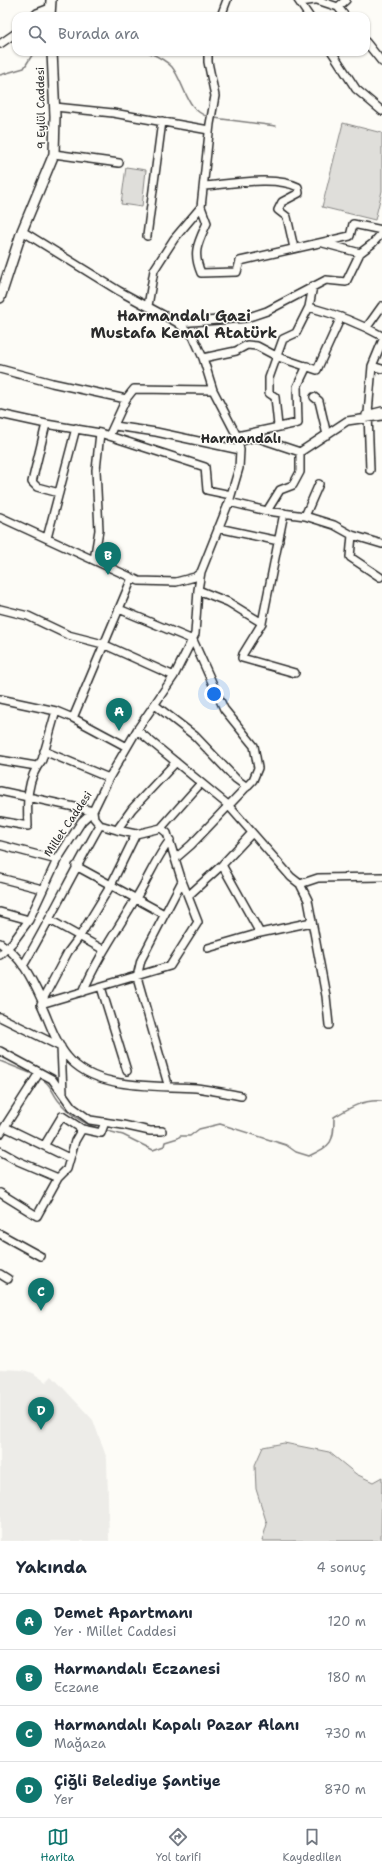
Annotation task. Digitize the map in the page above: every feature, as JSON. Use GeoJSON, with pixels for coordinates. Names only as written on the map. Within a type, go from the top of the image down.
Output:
{"type":"FeatureCollection","features":[{"type":"Feature","properties":{"kind":"main road","name":"9 Eylül Caddesi"},"geometry":{"type":"LineString","coordinates":[[0,298],[22,231],[54,154],[52,56]]}},
{"type":"Feature","properties":{"kind":"street"},"geometry":{"type":"LineString","coordinates":[[222,12],[227,0]]}},
{"type":"Feature","properties":{"kind":"street"},"geometry":{"type":"LineString","coordinates":[[299,1],[316,0],[338,7],[342,12]]}},
{"type":"Feature","properties":{"kind":"street"},"geometry":{"type":"LineString","coordinates":[[338,7],[346,0]]}},
{"type":"Feature","properties":{"kind":"street"},"geometry":{"type":"LineString","coordinates":[[299,1],[306,12]]}},
{"type":"Feature","properties":{"kind":"street"},"geometry":{"type":"LineString","coordinates":[[40,12],[51,8]]}},
{"type":"Feature","properties":{"kind":"street"},"geometry":{"type":"LineString","coordinates":[[0,44],[12,36]]}},
{"type":"Feature","properties":{"kind":"street"},"geometry":{"type":"LineString","coordinates":[[370,47],[382,62]]}},
{"type":"Feature","properties":{"kind":"street"},"geometry":{"type":"LineString","coordinates":[[208,56],[215,96],[212,110],[201,207],[207,223],[196,246],[196,262],[201,273],[237,272],[240,261],[350,236]]}},
{"type":"Feature","properties":{"kind":"street"},"geometry":{"type":"LineString","coordinates":[[335,56],[356,89],[381,109]]}},
{"type":"Feature","properties":{"kind":"street"},"geometry":{"type":"LineString","coordinates":[[54,107],[210,127]]}},
{"type":"Feature","properties":{"kind":"street"},"geometry":{"type":"LineString","coordinates":[[147,236],[162,121]]}},
{"type":"Feature","properties":{"kind":"street"},"geometry":{"type":"LineString","coordinates":[[54,154],[119,163]]}},
{"type":"Feature","properties":{"kind":"street"},"geometry":{"type":"LineString","coordinates":[[204,186],[273,181],[291,183],[298,187],[299,193],[282,202],[278,210],[287,217],[294,248]]}},
{"type":"Feature","properties":{"kind":"street"},"geometry":{"type":"LineString","coordinates":[[148,306],[154,270],[174,239],[201,207]]}},
{"type":"Feature","properties":{"kind":"street"},"geometry":{"type":"LineString","coordinates":[[351,250],[350,236],[353,224],[382,230]]}},
{"type":"Feature","properties":{"kind":"street"},"geometry":{"type":"LineString","coordinates":[[22,231],[119,291],[178,323],[193,336],[203,358],[213,390],[238,439]]}},
{"type":"Feature","properties":{"kind":"street"},"geometry":{"type":"LineString","coordinates":[[178,323],[246,318],[267,311],[326,280],[346,282],[360,253],[382,233]]}},
{"type":"Feature","properties":{"kind":"street"},"geometry":{"type":"LineString","coordinates":[[323,243],[360,253]]}},
{"type":"Feature","properties":{"kind":"street"},"geometry":{"type":"LineString","coordinates":[[278,426],[275,397],[269,393],[269,378],[278,357],[283,339],[296,333],[309,306],[313,286]]}},
{"type":"Feature","properties":{"kind":"street"},"geometry":{"type":"LineString","coordinates":[[309,306],[341,316],[382,336]]}},
{"type":"Feature","properties":{"kind":"street"},"geometry":{"type":"LineString","coordinates":[[367,328],[382,306]]}},
{"type":"Feature","properties":{"kind":"street"},"geometry":{"type":"LineString","coordinates":[[203,358],[236,350],[247,345],[257,346],[278,357],[317,370],[341,316]]}},
{"type":"Feature","properties":{"kind":"street"},"geometry":{"type":"LineString","coordinates":[[370,470],[369,416],[372,366],[382,342]]}},
{"type":"Feature","properties":{"kind":"street"},"geometry":{"type":"LineString","coordinates":[[238,439],[278,426],[298,423],[296,388],[307,366]]}},
{"type":"Feature","properties":{"kind":"street"},"geometry":{"type":"LineString","coordinates":[[372,366],[382,369]]}},
{"type":"Feature","properties":{"kind":"street"},"geometry":{"type":"LineString","coordinates":[[0,369],[52,383],[126,399]]}},
{"type":"Feature","properties":{"kind":"street"},"geometry":{"type":"LineString","coordinates":[[109,436],[126,399],[134,389],[213,390]]}},
{"type":"Feature","properties":{"kind":"street"},"geometry":{"type":"LineString","coordinates":[[314,397],[319,401],[327,435]]}},
{"type":"Feature","properties":{"kind":"street"},"geometry":{"type":"LineString","coordinates":[[300,452],[347,421],[369,416],[382,411]]}},
{"type":"Feature","properties":{"kind":"street"},"geometry":{"type":"LineString","coordinates":[[0,414],[46,424],[100,433],[205,467],[207,490],[230,499],[267,510],[305,516],[334,525],[352,535],[382,544]]}},
{"type":"Feature","properties":{"kind":"street"},"geometry":{"type":"LineString","coordinates":[[369,416],[382,416]]}},
{"type":"Feature","properties":{"kind":"street"},"geometry":{"type":"LineString","coordinates":[[46,424],[32,482],[37,487],[59,493]]}},
{"type":"Feature","properties":{"kind":"street"},"geometry":{"type":"LineString","coordinates":[[114,426],[150,431],[240,450]]}},
{"type":"Feature","properties":{"kind":"street"},"geometry":{"type":"LineString","coordinates":[[47,538],[76,428]]}},
{"type":"Feature","properties":{"kind":"street"},"geometry":{"type":"LineString","coordinates":[[94,560],[99,530],[96,470],[100,433]]}},
{"type":"Feature","properties":{"kind":"street"},"geometry":{"type":"LineString","coordinates":[[238,439],[255,437],[300,452]]}},
{"type":"Feature","properties":{"kind":"street","name":"Millet Caddesi"},"geometry":{"type":"LineString","coordinates":[[0,955],[29,920],[42,889],[57,860],[82,821],[93,811],[137,730],[174,676],[195,634],[198,590],[201,572],[230,499],[239,468],[240,450],[238,439]]}},
{"type":"Feature","properties":{"kind":"street"},"geometry":{"type":"LineString","coordinates":[[267,510],[280,490],[293,485],[300,472],[300,452]]}},
{"type":"Feature","properties":{"kind":"street"},"geometry":{"type":"LineString","coordinates":[[305,516],[319,484]]}},
{"type":"Feature","properties":{"kind":"street"},"geometry":{"type":"LineString","coordinates":[[284,513],[280,541],[262,623],[242,654],[242,658],[295,673]]}},
{"type":"Feature","properties":{"kind":"street"},"geometry":{"type":"LineString","coordinates":[[0,517],[139,581],[176,582],[195,577],[201,572]]}},
{"type":"Feature","properties":{"kind":"street"},"geometry":{"type":"LineString","coordinates":[[218,528],[280,541]]}},
{"type":"Feature","properties":{"kind":"street"},"geometry":{"type":"LineString","coordinates":[[352,535],[350,557],[380,576]]}},
{"type":"Feature","properties":{"kind":"street"},"geometry":{"type":"LineString","coordinates":[[73,718],[132,578]]}},
{"type":"Feature","properties":{"kind":"street"},"geometry":{"type":"LineString","coordinates":[[198,590],[228,602],[262,623]]}},
{"type":"Feature","properties":{"kind":"street"},"geometry":{"type":"LineString","coordinates":[[0,609],[28,616],[68,635],[103,644],[174,676]]}},
{"type":"Feature","properties":{"kind":"street"},"geometry":{"type":"LineString","coordinates":[[120,609],[192,640],[224,709],[254,746],[258,768],[253,780],[204,832],[176,858]]}},
{"type":"Feature","properties":{"kind":"street"},"geometry":{"type":"LineString","coordinates":[[0,699],[56,711],[73,718],[127,748]]}},
{"type":"Feature","properties":{"kind":"street"},"geometry":{"type":"LineString","coordinates":[[155,704],[195,736],[236,779],[247,787]]}},
{"type":"Feature","properties":{"kind":"street"},"geometry":{"type":"LineString","coordinates":[[0,821],[28,826],[27,795],[36,766],[42,760],[56,711]]}},
{"type":"Feature","properties":{"kind":"street"},"geometry":{"type":"LineString","coordinates":[[137,730],[228,805],[291,877],[300,884],[308,900],[326,996],[329,1025]]}},
{"type":"Feature","properties":{"kind":"street"},"geometry":{"type":"LineString","coordinates":[[44,751],[110,778]]}},
{"type":"Feature","properties":{"kind":"street"},"geometry":{"type":"LineString","coordinates":[[0,760],[36,766]]}},
{"type":"Feature","properties":{"kind":"street"},"geometry":{"type":"LineString","coordinates":[[117,830],[132,809],[176,762]]}},
{"type":"Feature","properties":{"kind":"street"},"geometry":{"type":"LineString","coordinates":[[0,790],[93,811],[94,818],[100,825],[136,834],[161,828],[201,783]]}},
{"type":"Feature","properties":{"kind":"street"},"geometry":{"type":"LineString","coordinates":[[23,966],[50,920],[76,866],[100,825]]}},
{"type":"Feature","properties":{"kind":"street"},"geometry":{"type":"LineString","coordinates":[[42,1002],[102,987],[170,966],[198,922],[182,881],[170,840],[167,833],[161,828]]}},
{"type":"Feature","properties":{"kind":"street"},"geometry":{"type":"LineString","coordinates":[[188,896],[222,865],[252,833]]}},
{"type":"Feature","properties":{"kind":"street"},"geometry":{"type":"LineString","coordinates":[[42,1002],[68,952],[80,936],[111,885],[136,834]]}},
{"type":"Feature","properties":{"kind":"street"},"geometry":{"type":"LineString","coordinates":[[83,992],[90,973],[136,898],[159,854],[170,840]]}},
{"type":"Feature","properties":{"kind":"street"},"geometry":{"type":"LineString","coordinates":[[0,844],[57,860]]}},
{"type":"Feature","properties":{"kind":"street"},"geometry":{"type":"LineString","coordinates":[[222,865],[260,933]]}},
{"type":"Feature","properties":{"kind":"street"},"geometry":{"type":"LineString","coordinates":[[76,866],[164,914]]}},
{"type":"Feature","properties":{"kind":"street"},"geometry":{"type":"LineString","coordinates":[[300,884],[318,878],[382,877]]}},
{"type":"Feature","properties":{"kind":"street"},"geometry":{"type":"LineString","coordinates":[[0,878],[42,889]]}},
{"type":"Feature","properties":{"kind":"street"},"geometry":{"type":"LineString","coordinates":[[167,1081],[137,977],[141,960],[182,881]]}},
{"type":"Feature","properties":{"kind":"street"},"geometry":{"type":"LineString","coordinates":[[0,912],[29,920]]}},
{"type":"Feature","properties":{"kind":"street"},"geometry":{"type":"LineString","coordinates":[[50,920],[104,950]]}},
{"type":"Feature","properties":{"kind":"street"},"geometry":{"type":"LineString","coordinates":[[208,948],[260,933],[312,922]]}},
{"type":"Feature","properties":{"kind":"street"},"geometry":{"type":"LineString","coordinates":[[0,943],[7,948],[29,975],[61,1047],[66,1056],[76,1066],[98,1079],[146,1086],[197,1088],[241,1096]]}},
{"type":"Feature","properties":{"kind":"street"},"geometry":{"type":"LineString","coordinates":[[102,987],[127,1071]]}},
{"type":"Feature","properties":{"kind":"street"},"geometry":{"type":"LineString","coordinates":[[0,1017],[61,1047]]}},
{"type":"Feature","properties":{"kind":"street"},"geometry":{"type":"LineString","coordinates":[[61,1047],[63,1093]]}},
{"type":"Feature","properties":{"kind":"street"},"geometry":{"type":"LineString","coordinates":[[0,1052],[37,1075],[52,1079],[72,1107],[90,1120],[104,1124],[162,1132]]}},
{"type":"Feature","properties":{"kind":"street"},"geometry":{"type":"LineString","coordinates":[[0,1134],[37,1075]]}},
{"type":"Feature","properties":{"kind":"street"},"geometry":{"type":"LineString","coordinates":[[44,1146],[62,1116],[82,1129],[101,1133],[104,1124]]}},
{"type":"Feature","properties":{"kind":"street"},"geometry":{"type":"LineString","coordinates":[[5,1127],[69,1158]]}},
{"type":"Feature","properties":{"kind":"street"},"geometry":{"type":"LineString","coordinates":[[0,1193],[37,1216],[58,1178],[67,1169],[69,1158],[82,1129]]}},
{"type":"Feature","properties":{"kind":"street"},"geometry":{"type":"LineString","coordinates":[[0,1150],[18,1161],[58,1178]]}},
{"type":"Feature","properties":{"kind":"street"},"geometry":{"type":"LineString","coordinates":[[0,1234],[40,1256]]}},
{"type":"Feature","properties":{"kind":"street"},"geometry":{"type":"LineString","coordinates":[[0,1274],[8,1279]]}},
{"type":"Feature","properties":{"kind":"shaded area"},"geometry":{"type":"Polygon","coordinates":[[[343,123],[382,133],[382,191],[375,220],[322,207],[343,123]]]}},
{"type":"Feature","properties":{"kind":"shaded area"},"geometry":{"type":"Polygon","coordinates":[[[126,167],[146,170],[142,207],[121,204],[126,167]]]}},
{"type":"Feature","properties":{"kind":"shaded area"},"geometry":{"type":"Polygon","coordinates":[[[0,1369],[23,1370],[33,1373],[46,1382],[52,1376],[93,1420],[107,1459],[109,1541],[0,1541],[0,1369]]]}},
{"type":"Feature","properties":{"kind":"shaded area"},"geometry":{"type":"Polygon","coordinates":[[[284,1443],[329,1452],[356,1474],[373,1482],[382,1477],[381,1541],[262,1541],[267,1524],[256,1489],[255,1465],[263,1447],[284,1443]]]}},
{"type":"Feature","properties":{"kind":"waterway"},"geometry":{"type":"LineString","coordinates":[[0,75],[24,68],[32,56]]}},
{"type":"Feature","properties":{"kind":"waterway"},"geometry":{"type":"LineString","coordinates":[[156,56],[164,60],[172,67],[195,109],[201,114],[209,117]]}},
{"type":"Feature","properties":{"kind":"waterway"},"geometry":{"type":"LineString","coordinates":[[214,118],[276,126]]}},
{"type":"Feature","properties":{"kind":"waterway"},"geometry":{"type":"LineString","coordinates":[[0,1061],[35,1075]]}},
{"type":"Feature","properties":{"kind":"waterway"},"geometry":{"type":"LineString","coordinates":[[38,1077],[48,1084],[58,1100],[67,1110],[82,1121],[101,1129]]}},
{"type":"Feature","properties":{"kind":"waterway"},"geometry":{"type":"LineString","coordinates":[[104,1130],[123,1135],[153,1150],[164,1146],[165,1142],[180,1136],[190,1136],[199,1129],[220,1124],[286,1145],[296,1152],[309,1156],[323,1149],[330,1142],[333,1133],[334,1117],[351,1107],[369,1101],[382,1101]]}},
{"type":"Feature","properties":{"kind":"place","name":"Harmandalı Eczanesi"},"geometry":{"type":"Point","coordinates":[108,575]}},
{"type":"Feature","properties":{"kind":"place","name":"Demet Apartmanı"},"geometry":{"type":"Point","coordinates":[119,731]}},
{"type":"Feature","properties":{"kind":"place","name":"Harmandalı Kapalı Pazar Alanı"},"geometry":{"type":"Point","coordinates":[41,1311]}},
{"type":"Feature","properties":{"kind":"place","name":"Çiğli Belediye Şantiye"},"geometry":{"type":"Point","coordinates":[41,1430]}},
{"type":"Feature","properties":{"kind":"district","name":"Harmandalı Gazi Mustafa Kemal Atatürk"},"geometry":{"type":"Point","coordinates":[184,324]}},
{"type":"Feature","properties":{"kind":"district","name":"Harmandalı"},"geometry":{"type":"Point","coordinates":[241,438]}}]}
